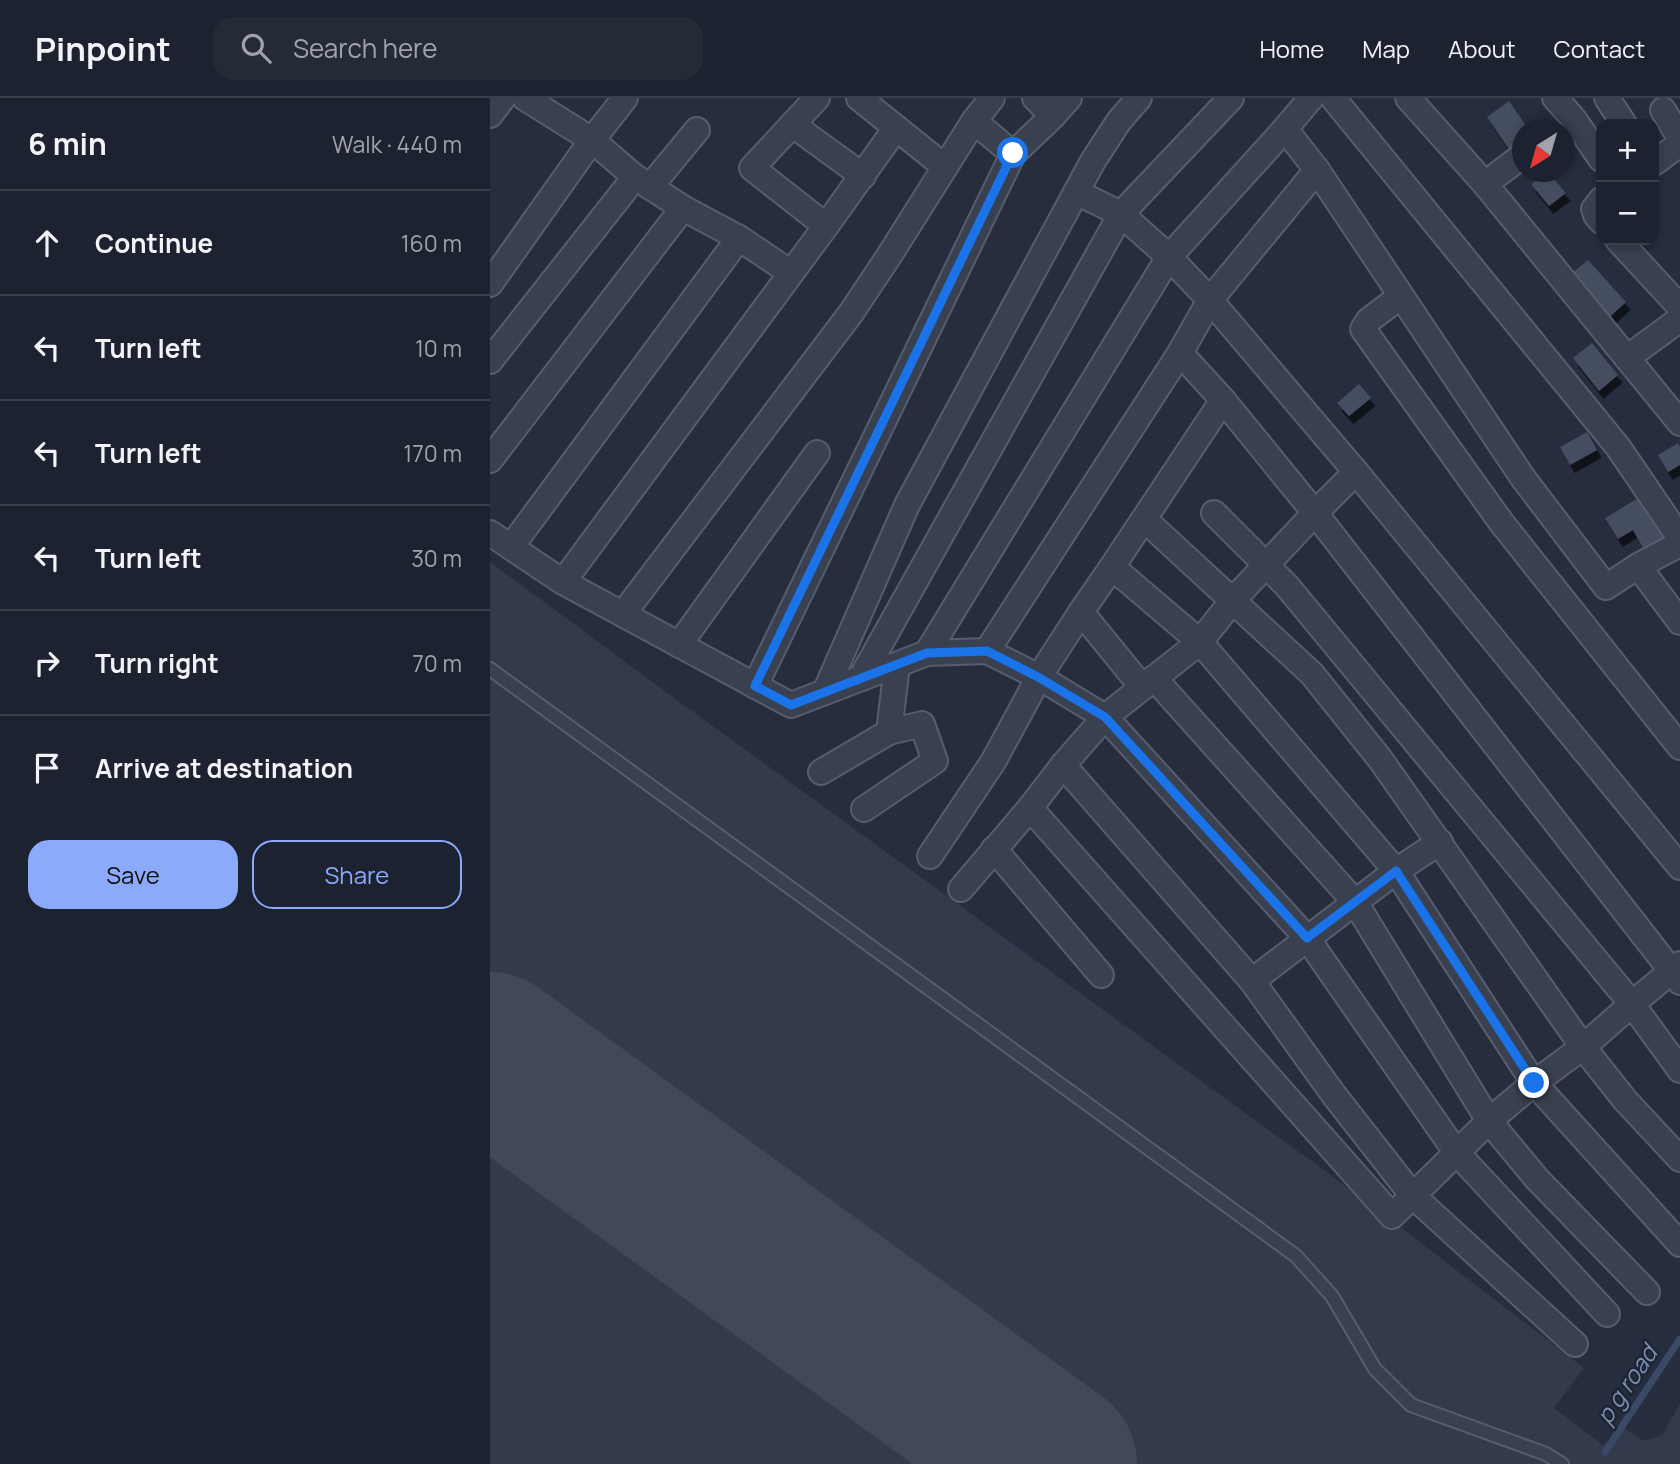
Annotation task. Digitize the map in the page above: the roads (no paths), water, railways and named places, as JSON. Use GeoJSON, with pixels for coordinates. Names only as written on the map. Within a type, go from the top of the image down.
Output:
{"type":"FeatureCollection","features":[{"type":"Feature","properties":{"kind":"street"},"geometry":{"type":"LineString","coordinates":[[490,115],[503,98]]}},
{"type":"Feature","properties":{"kind":"street"},"geometry":{"type":"LineString","coordinates":[[525,98],[592,140],[642,182],[739,238],[791,273]]}},
{"type":"Feature","properties":{"kind":"street"},"geometry":{"type":"LineString","coordinates":[[490,284],[625,98]]}},
{"type":"Feature","properties":{"kind":"street"},"geometry":{"type":"LineString","coordinates":[[817,98],[752,167],[827,226]]}},
{"type":"Feature","properties":{"kind":"street"},"geometry":{"type":"LineString","coordinates":[[859,98],[945,167]]}},
{"type":"Feature","properties":{"kind":"street"},"geometry":{"type":"LineString","coordinates":[[623,614],[851,313],[974,121],[992,98]]}},
{"type":"Feature","properties":{"kind":"street"},"geometry":{"type":"LineString","coordinates":[[755,686],[1013,153],[1061,107],[1035,98]]}},
{"type":"Feature","properties":{"kind":"street"},"geometry":{"type":"LineString","coordinates":[[825,692],[907,505],[1093,161],[1119,121],[1139,98]]}},
{"type":"Feature","properties":{"kind":"street"},"geometry":{"type":"LineString","coordinates":[[862,678],[1121,214],[1231,98]]}},
{"type":"Feature","properties":{"kind":"street"},"geometry":{"type":"LineString","coordinates":[[927,653],[1169,257],[1311,98]]}},
{"type":"Feature","properties":{"kind":"street"},"geometry":{"type":"LineString","coordinates":[[1333,98],[1618,447],[1680,538]]}},
{"type":"Feature","properties":{"kind":"street"},"geometry":{"type":"LineString","coordinates":[[1408,98],[1485,184],[1680,423]]}},
{"type":"Feature","properties":{"kind":"street"},"geometry":{"type":"LineString","coordinates":[[1555,98],[1563,119]]}},
{"type":"Feature","properties":{"kind":"street"},"geometry":{"type":"LineString","coordinates":[[1607,98],[1621,119]]}},
{"type":"Feature","properties":{"kind":"street"},"geometry":{"type":"LineString","coordinates":[[1663,110],[1680,138]]}},
{"type":"Feature","properties":{"kind":"street"},"geometry":{"type":"LineString","coordinates":[[974,121],[1013,153]]}},
{"type":"Feature","properties":{"kind":"street"},"geometry":{"type":"LineString","coordinates":[[793,125],[863,176]]}},
{"type":"Feature","properties":{"kind":"street"},"geometry":{"type":"LineString","coordinates":[[563,582],[827,226],[896,128]]}},
{"type":"Feature","properties":{"kind":"street"},"geometry":{"type":"LineString","coordinates":[[1285,128],[1317,170],[1523,478],[1606,587],[1680,544]]}},
{"type":"Feature","properties":{"kind":"street"},"geometry":{"type":"LineString","coordinates":[[490,361],[642,182],[697,130]]}},
{"type":"Feature","properties":{"kind":"street"},"geometry":{"type":"LineString","coordinates":[[1575,134],[1596,154]]}},
{"type":"Feature","properties":{"kind":"street"},"geometry":{"type":"LineString","coordinates":[[1659,159],[1680,144]]}},
{"type":"Feature","properties":{"kind":"street"},"geometry":{"type":"LineString","coordinates":[[1485,184],[1512,164]]}},
{"type":"Feature","properties":{"kind":"street"},"geometry":{"type":"LineString","coordinates":[[987,651],[1180,353],[1210,300],[1317,170]]}},
{"type":"Feature","properties":{"kind":"street"},"geometry":{"type":"LineString","coordinates":[[1076,192],[1121,214],[1169,257],[1210,300],[1356,471],[1680,867]]}},
{"type":"Feature","properties":{"kind":"street"},"geometry":{"type":"LineString","coordinates":[[490,460],[683,208]]}},
{"type":"Feature","properties":{"kind":"street"},"geometry":{"type":"LineString","coordinates":[[511,547],[739,238]]}},
{"type":"Feature","properties":{"kind":"street"},"geometry":{"type":"LineString","coordinates":[[1623,245],[1680,307]]}},
{"type":"Feature","properties":{"kind":"street"},"geometry":{"type":"LineString","coordinates":[[1401,296],[1369,320],[1363,329],[1501,522],[1680,747]]}},
{"type":"Feature","properties":{"kind":"street"},"geometry":{"type":"LineString","coordinates":[[1627,358],[1680,319]]}},
{"type":"Feature","properties":{"kind":"street"},"geometry":{"type":"LineString","coordinates":[[1030,808],[1392,1216],[1489,1121],[1583,1047],[1632,1004],[1677,972],[1315,513],[1223,400],[1180,353]]}},
{"type":"Feature","properties":{"kind":"street"},"geometry":{"type":"LineString","coordinates":[[930,856],[993,762],[1038,677],[1223,400]]}},
{"type":"Feature","properties":{"kind":"street"},"geometry":{"type":"LineString","coordinates":[[679,645],[817,453]]}},
{"type":"Feature","properties":{"kind":"street"},"geometry":{"type":"LineString","coordinates":[[961,889],[1105,717],[1200,642],[1233,600],[1356,471]]}},
{"type":"Feature","properties":{"kind":"street"},"geometry":{"type":"LineString","coordinates":[[1214,513],[1287,586],[1632,1004],[1680,1070]]}},
{"type":"Feature","properties":{"kind":"street"},"geometry":{"type":"LineString","coordinates":[[1144,519],[1312,674],[1381,759],[1583,1047],[1625,1100],[1680,1159]]}},
{"type":"Feature","properties":{"kind":"street"},"geometry":{"type":"LineString","coordinates":[[490,533],[563,582],[791,705],[927,653],[987,651],[1038,677],[1105,717],[1307,938],[1456,1152],[1607,1314]]}},
{"type":"Feature","properties":{"kind":"street"},"geometry":{"type":"LineString","coordinates":[[1638,566],[1680,622]]}},
{"type":"Feature","properties":{"kind":"street"},"geometry":{"type":"LineString","coordinates":[[1112,568],[1200,642],[1396,871],[1534,1083],[1680,1244]]}},
{"type":"Feature","properties":{"kind":"street"},"geometry":{"type":"LineString","coordinates":[[1081,612],[1142,687]]}},
{"type":"Feature","properties":{"kind":"street"},"geometry":{"type":"LineString","coordinates":[[889,732],[897,664]]}},
{"type":"Feature","properties":{"kind":"street"},"geometry":{"type":"LineString","coordinates":[[1142,687],[1154,678],[1354,902],[1489,1121],[1538,1179],[1647,1292]]}},
{"type":"Feature","properties":{"kind":"street"},"geometry":{"type":"LineString","coordinates":[[821,772],[889,732],[922,724],[935,761],[864,809]]}},
{"type":"Feature","properties":{"kind":"street"},"geometry":{"type":"LineString","coordinates":[[1063,765],[1252,981],[1334,1095],[1413,1196],[1575,1344]]}},
{"type":"Feature","properties":{"kind":"street"},"geometry":{"type":"LineString","coordinates":[[1252,981],[1354,902],[1440,842]]}},
{"type":"Feature","properties":{"kind":"street"},"geometry":{"type":"LineString","coordinates":[[994,849],[1101,975]]}},
{"type":"Feature","properties":{"kind":"lane"},"geometry":{"type":"LineString","coordinates":[[490,668],[1296,1256],[1332,1296],[1375,1369],[1411,1405],[1546,1454],[1562,1464]]}},
{"type":"Feature","properties":{"kind":"waterway","name":"p g road"},"geometry":{"type":"LineString","coordinates":[[1605,1452],[1680,1339]]}}]}
